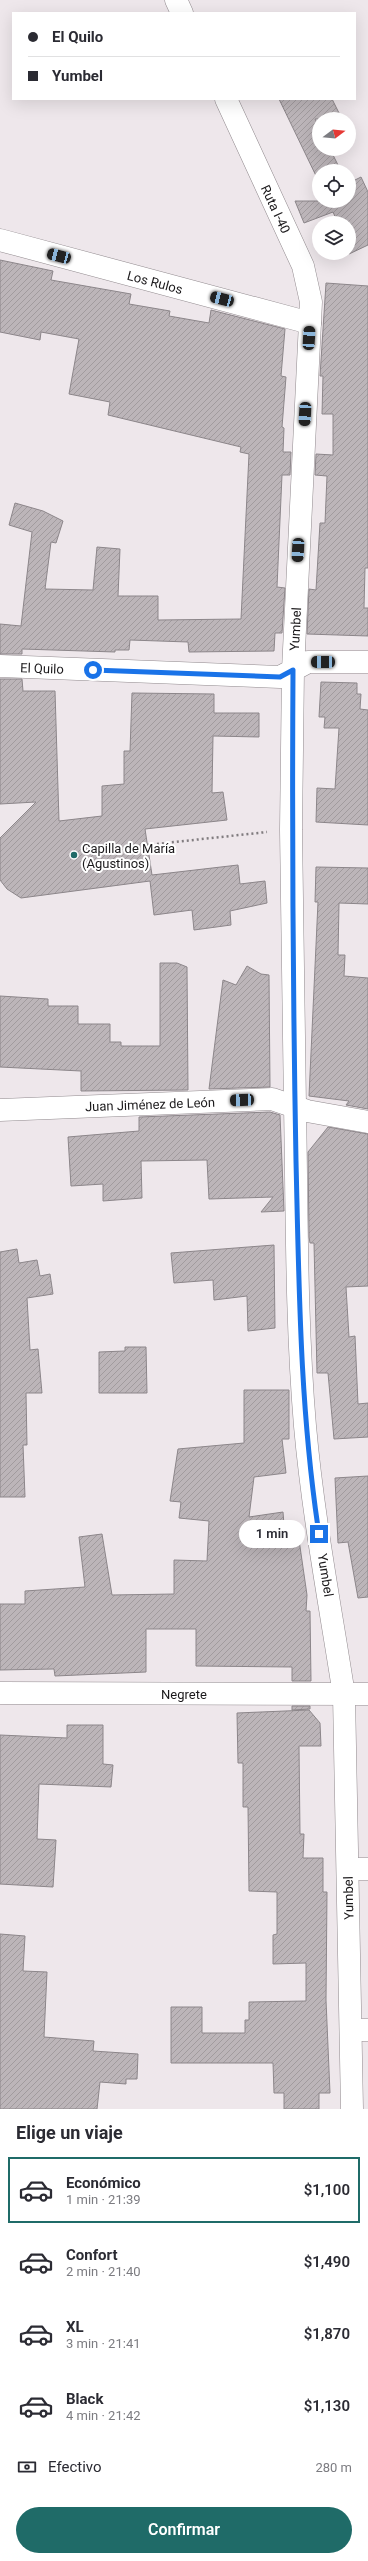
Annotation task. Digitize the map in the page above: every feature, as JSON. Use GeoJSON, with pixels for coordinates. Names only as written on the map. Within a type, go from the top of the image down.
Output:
{"type":"FeatureCollection","features":[{"type":"Feature","properties":{"kind":"street"},"geometry":{"type":"LineString","coordinates":[[176,0],[182,12]]}},
{"type":"Feature","properties":{"kind":"street","name":"Ruta I-40"},"geometry":{"type":"LineString","coordinates":[[226,100],[303,266],[311,302],[310,323]]}},
{"type":"Feature","properties":{"kind":"street","name":"Los Rulos"},"geometry":{"type":"LineString","coordinates":[[0,240],[310,323]]}},
{"type":"Feature","properties":{"kind":"street","name":"Yumbel"},"geometry":{"type":"LineString","coordinates":[[310,323],[293,670],[291,830],[297,1256],[305,1426],[310,1478],[344,1694],[358,1869],[359,2030],[352,2109]]}},
{"type":"Feature","properties":{"kind":"street","name":"El Quilo"},"geometry":{"type":"LineString","coordinates":[[0,666],[280,677],[308,662],[368,662]]}},
{"type":"Feature","properties":{"kind":"street","name":"Juan Jiménez de León"},"geometry":{"type":"LineString","coordinates":[[0,1110],[272,1099],[307,1111],[368,1122]]}},
{"type":"Feature","properties":{"kind":"street","name":"Negrete"},"geometry":{"type":"LineString","coordinates":[[0,1693],[368,1694]]}},
{"type":"Feature","properties":{"kind":"path"},"geometry":{"type":"LineString","coordinates":[[147,845],[291,830]]}},
{"type":"Feature","properties":{"kind":"building"},"geometry":{"type":"Polygon","coordinates":[[[279,100],[332,100],[338,112],[312,112],[312,156],[334,156],[338,164],[312,164],[312,167],[279,100]]]}},
{"type":"Feature","properties":{"kind":"building"},"geometry":{"type":"Polygon","coordinates":[[[361,177],[368,192],[368,245],[356,251],[356,216],[335,216],[333,212],[322,216],[312,216],[312,220],[304,223],[295,201],[312,201],[312,208],[356,208],[356,180],[361,177]]]}},
{"type":"Feature","properties":{"kind":"building"},"geometry":{"type":"Polygon","coordinates":[[[0,260],[53,271],[51,280],[131,294],[129,304],[170,311],[169,316],[209,323],[211,310],[285,329],[281,376],[286,377],[282,427],[284,428],[283,452],[291,452],[290,475],[282,475],[277,587],[285,588],[282,633],[275,633],[274,651],[189,652],[188,642],[130,640],[129,650],[115,650],[115,652],[22,649],[22,654],[0,654],[0,624],[21,626],[32,532],[9,525],[15,503],[43,511],[63,521],[56,543],[51,542],[45,589],[93,590],[97,547],[120,549],[118,596],[158,596],[158,620],[241,619],[249,454],[240,452],[241,447],[108,415],[110,402],[69,394],[79,339],[41,332],[40,340],[0,332],[0,260]]]}},
{"type":"Feature","properties":{"kind":"building"},"geometry":{"type":"Polygon","coordinates":[[[326,283],[368,286],[368,568],[365,568],[364,608],[368,608],[368,636],[307,634],[309,589],[316,590],[320,523],[325,523],[327,476],[315,475],[316,454],[333,455],[333,414],[322,414],[323,376],[320,376],[326,283]]]}},
{"type":"Feature","properties":{"kind":"building"},"geometry":{"type":"Polygon","coordinates":[[[0,679],[22,679],[23,691],[55,691],[59,821],[102,816],[102,786],[124,784],[124,751],[130,751],[132,693],[214,694],[214,713],[259,713],[259,737],[213,736],[212,793],[223,792],[227,820],[145,829],[152,875],[238,865],[240,884],[265,881],[267,903],[230,911],[231,925],[194,930],[192,910],[154,915],[150,881],[21,898],[7,889],[0,880],[0,838],[36,802],[0,804],[0,679]]]}},
{"type":"Feature","properties":{"kind":"building"},"geometry":{"type":"Polygon","coordinates":[[[321,682],[357,683],[357,694],[361,694],[360,709],[368,710],[368,825],[316,822],[317,788],[335,789],[339,728],[324,728],[325,717],[319,717],[321,682]]]}},
{"type":"Feature","properties":{"kind":"building"},"geometry":{"type":"Polygon","coordinates":[[[316,867],[368,868],[368,904],[339,903],[338,955],[345,955],[344,976],[368,978],[368,1109],[346,1105],[349,1101],[309,1096],[318,902],[315,902],[316,867]]]}},
{"type":"Feature","properties":{"kind":"building"},"geometry":{"type":"Polygon","coordinates":[[[160,963],[177,963],[187,967],[188,1090],[81,1091],[81,1071],[0,1067],[0,996],[48,999],[48,1006],[78,1006],[78,1024],[110,1024],[110,1042],[121,1042],[121,1046],[160,1046],[160,963]]]}},
{"type":"Feature","properties":{"kind":"building"},"geometry":{"type":"Polygon","coordinates":[[[247,966],[261,974],[269,975],[270,1087],[209,1089],[223,980],[236,985],[247,966]]]}},
{"type":"Feature","properties":{"kind":"building"},"geometry":{"type":"Polygon","coordinates":[[[270,1112],[280,1115],[284,1211],[261,1212],[273,1197],[209,1199],[207,1160],[141,1161],[142,1198],[103,1201],[103,1184],[71,1186],[68,1137],[139,1131],[139,1117],[270,1112]]]}},
{"type":"Feature","properties":{"kind":"building"},"geometry":{"type":"Polygon","coordinates":[[[328,1127],[368,1134],[368,1286],[346,1287],[349,1337],[355,1336],[358,1404],[368,1403],[368,1437],[334,1439],[328,1373],[317,1373],[314,1243],[310,1243],[309,1237],[308,1152],[328,1127]]]}},
{"type":"Feature","properties":{"kind":"building"},"geometry":{"type":"Polygon","coordinates":[[[274,1245],[275,1328],[248,1331],[247,1296],[214,1300],[213,1280],[174,1283],[171,1253],[274,1245]]]}},
{"type":"Feature","properties":{"kind":"building"},"geometry":{"type":"Polygon","coordinates":[[[17,1249],[19,1263],[37,1260],[40,1276],[50,1274],[53,1294],[27,1298],[30,1350],[38,1349],[42,1393],[26,1393],[27,1445],[23,1445],[25,1497],[0,1497],[0,1252],[17,1249]]]}},
{"type":"Feature","properties":{"kind":"building"},"geometry":{"type":"Polygon","coordinates":[[[125,1347],[146,1347],[147,1393],[99,1393],[99,1352],[125,1351],[125,1347]]]}},
{"type":"Feature","properties":{"kind":"building"},"geometry":{"type":"Polygon","coordinates":[[[244,1390],[289,1390],[289,1439],[282,1439],[286,1473],[254,1477],[249,1517],[283,1512],[284,1525],[297,1526],[307,1595],[306,1611],[310,1611],[311,1681],[292,1681],[292,1667],[196,1666],[196,1629],[146,1629],[146,1672],[55,1676],[54,1669],[0,1670],[0,1604],[25,1604],[25,1591],[85,1587],[79,1537],[102,1534],[112,1595],[174,1594],[174,1560],[207,1561],[209,1521],[179,1518],[181,1502],[170,1501],[178,1449],[244,1443],[244,1390]]]}},
{"type":"Feature","properties":{"kind":"building"},"geometry":{"type":"Polygon","coordinates":[[[368,1476],[368,1597],[358,1598],[348,1542],[338,1543],[335,1478],[368,1476]]]}},
{"type":"Feature","properties":{"kind":"building"},"geometry":{"type":"Polygon","coordinates":[[[292,1706],[310,1706],[310,1709],[292,1710],[292,1706]]]}},
{"type":"Feature","properties":{"kind":"building"},"geometry":{"type":"Polygon","coordinates":[[[309,1710],[320,1723],[321,1746],[299,1746],[300,1834],[304,1834],[303,1858],[323,1858],[323,1892],[327,1892],[326,2000],[330,2093],[319,2093],[319,2109],[284,2109],[284,2093],[274,2093],[273,2063],[171,2063],[171,2007],[202,2007],[202,2033],[245,2033],[245,2020],[249,2020],[249,2002],[306,2001],[306,1963],[273,1964],[273,1935],[277,1934],[277,1892],[249,1891],[248,1807],[243,1807],[243,1763],[238,1763],[237,1713],[309,1710]]]}},
{"type":"Feature","properties":{"kind":"building"},"geometry":{"type":"Polygon","coordinates":[[[67,1725],[103,1725],[103,1764],[113,1765],[111,1787],[39,1784],[37,1839],[56,1840],[53,1887],[0,1884],[0,1735],[67,1738],[67,1725]]]}},
{"type":"Feature","properties":{"kind":"building"},"geometry":{"type":"Polygon","coordinates":[[[0,1934],[25,1936],[23,1971],[47,1972],[44,2037],[94,2041],[93,2051],[138,2054],[137,2079],[126,2079],[126,2084],[100,2082],[97,2109],[0,2109],[0,1934]]]}},
{"type":"Feature","properties":{"kind":"place","name":"Capilla de María (Agustinos)"},"geometry":{"type":"Point","coordinates":[74,855]}},
{"type":"Feature","properties":{"kind":"route"},"geometry":{"type":"LineString","coordinates":[[93,670],[280,677],[293,670],[291,830],[297,1256],[305,1426],[310,1478],[319,1534]]}}]}
